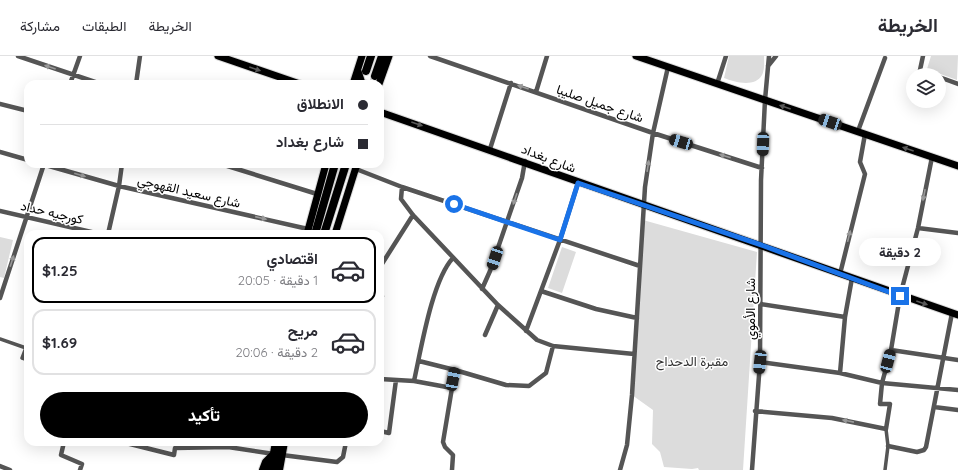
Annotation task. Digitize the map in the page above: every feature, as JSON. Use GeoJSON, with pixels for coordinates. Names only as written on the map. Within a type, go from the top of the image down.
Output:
{"type":"FeatureCollection","features":[{"type":"Feature","properties":{"kind":"highway"},"geometry":{"type":"LineString","coordinates":[[362,71],[371,56]]}},
{"type":"Feature","properties":{"kind":"highway"},"geometry":{"type":"LineString","coordinates":[[378,80],[382,56]]}},
{"type":"Feature","properties":{"kind":"highway"},"geometry":{"type":"LineString","coordinates":[[311,230],[334,168]]}},
{"type":"Feature","properties":{"kind":"highway"},"geometry":{"type":"LineString","coordinates":[[325,230],[345,168]]}},
{"type":"Feature","properties":{"kind":"highway"},"geometry":{"type":"LineString","coordinates":[[277,446],[283,470]]}},
{"type":"Feature","properties":{"kind":"highway"},"geometry":{"type":"LineString","coordinates":[[271,470],[279,457],[283,446]]}},
{"type":"Feature","properties":{"kind":"highway"},"geometry":{"type":"LineString","coordinates":[[263,470],[266,462],[279,457]]}},
{"type":"Feature","properties":{"kind":"highway"},"geometry":{"type":"LineString","coordinates":[[279,457],[279,470]]}},
{"type":"Feature","properties":{"kind":"main road"},"geometry":{"type":"LineString","coordinates":[[218,56],[288,80]]}},
{"type":"Feature","properties":{"kind":"main road"},"geometry":{"type":"LineString","coordinates":[[360,80],[362,71],[362,56]]}},
{"type":"Feature","properties":{"kind":"main road"},"geometry":{"type":"LineString","coordinates":[[378,80],[389,56]]}},
{"type":"Feature","properties":{"kind":"main road"},"geometry":{"type":"LineString","coordinates":[[636,56],[958,166]]}},
{"type":"Feature","properties":{"kind":"main road"},"geometry":{"type":"LineString","coordinates":[[356,80],[362,71]]}},
{"type":"Feature","properties":{"kind":"main road","name":"شارع بغداد"},"geometry":{"type":"LineString","coordinates":[[384,113],[490,149],[578,183],[761,244],[900,296],[955,314]]}},
{"type":"Feature","properties":{"kind":"main road"},"geometry":{"type":"LineString","coordinates":[[310,230],[317,194],[325,168]]}},
{"type":"Feature","properties":{"kind":"main road"},"geometry":{"type":"LineString","coordinates":[[336,230],[355,168]]}},
{"type":"Feature","properties":{"kind":"street"},"geometry":{"type":"LineString","coordinates":[[18,56],[88,80]]}},
{"type":"Feature","properties":{"kind":"street"},"geometry":{"type":"LineString","coordinates":[[72,80],[80,56]]}},
{"type":"Feature","properties":{"kind":"street"},"geometry":{"type":"LineString","coordinates":[[137,80],[140,56]]}},
{"type":"Feature","properties":{"kind":"street","name":"شارع جميل صليبا"},"geometry":{"type":"LineString","coordinates":[[430,56],[511,83],[653,134],[762,168]]}},
{"type":"Feature","properties":{"kind":"street"},"geometry":{"type":"LineString","coordinates":[[536,92],[547,56]]}},
{"type":"Feature","properties":{"kind":"street"},"geometry":{"type":"LineString","coordinates":[[718,84],[726,56]]}},
{"type":"Feature","properties":{"kind":"street","name":"شارع الأموي"},"geometry":{"type":"LineString","coordinates":[[752,470],[755,411],[760,362],[762,168],[765,100],[769,56]]}},
{"type":"Feature","properties":{"kind":"street"},"geometry":{"type":"LineString","coordinates":[[768,66],[776,56]]}},
{"type":"Feature","properties":{"kind":"street"},"geometry":{"type":"LineString","coordinates":[[920,68],[923,56]]}},
{"type":"Feature","properties":{"kind":"street"},"geometry":{"type":"LineString","coordinates":[[840,274],[865,174],[860,162],[861,133],[885,58]]}},
{"type":"Feature","properties":{"kind":"street"},"geometry":{"type":"LineString","coordinates":[[620,470],[628,445],[643,205],[653,134],[668,67]]}},
{"type":"Feature","properties":{"kind":"street"},"geometry":{"type":"LineString","coordinates":[[946,80],[958,84]]}},
{"type":"Feature","properties":{"kind":"street"},"geometry":{"type":"LineString","coordinates":[[490,149],[511,83]]}},
{"type":"Feature","properties":{"kind":"street"},"geometry":{"type":"LineString","coordinates":[[0,104],[24,110]]}},
{"type":"Feature","properties":{"kind":"street"},"geometry":{"type":"LineString","coordinates":[[0,152],[24,159]]}},
{"type":"Feature","properties":{"kind":"street"},"geometry":{"type":"LineString","coordinates":[[885,470],[888,446],[886,429],[890,404],[880,404],[882,383],[892,350],[900,296],[918,228],[932,157]]}},
{"type":"Feature","properties":{"kind":"street"},"geometry":{"type":"LineString","coordinates":[[482,289],[490,271],[522,178],[525,162]]}},
{"type":"Feature","properties":{"kind":"street"},"geometry":{"type":"LineString","coordinates":[[0,298],[42,168]]}},
{"type":"Feature","properties":{"kind":"street","name":"شارع سعيد القهوجي"},"geometry":{"type":"LineString","coordinates":[[57,168],[120,186],[302,230]]}},
{"type":"Feature","properties":{"kind":"street"},"geometry":{"type":"LineString","coordinates":[[109,230],[120,186],[122,168]]}},
{"type":"Feature","properties":{"kind":"street"},"geometry":{"type":"LineString","coordinates":[[234,168],[317,194]]}},
{"type":"Feature","properties":{"kind":"street"},"geometry":{"type":"LineString","coordinates":[[360,168],[402,187],[640,266]]}},
{"type":"Feature","properties":{"kind":"street"},"geometry":{"type":"LineString","coordinates":[[526,331],[560,240],[578,183]]}},
{"type":"Feature","properties":{"kind":"street"},"geometry":{"type":"LineString","coordinates":[[402,187],[401,199],[413,215],[482,289],[526,331],[538,340],[553,346],[634,354]]}},
{"type":"Feature","properties":{"kind":"street","name":"كورجيه حداد"},"geometry":{"type":"LineString","coordinates":[[0,210],[83,230]]}},
{"type":"Feature","properties":{"kind":"street"},"geometry":{"type":"LineString","coordinates":[[384,261],[413,215]]}},
{"type":"Feature","properties":{"kind":"street"},"geometry":{"type":"LineString","coordinates":[[918,228],[958,233]]}},
{"type":"Feature","properties":{"kind":"street"},"geometry":{"type":"LineString","coordinates":[[414,381],[436,288],[448,263],[453,258]]}},
{"type":"Feature","properties":{"kind":"street"},"geometry":{"type":"LineString","coordinates":[[840,373],[845,317],[852,278]]}},
{"type":"Feature","properties":{"kind":"street"},"geometry":{"type":"LineString","coordinates":[[541,291],[596,310],[637,318]]}},
{"type":"Feature","properties":{"kind":"street"},"geometry":{"type":"LineString","coordinates":[[761,304],[845,317]]}},
{"type":"Feature","properties":{"kind":"street"},"geometry":{"type":"LineString","coordinates":[[485,335],[498,305]]}},
{"type":"Feature","properties":{"kind":"street"},"geometry":{"type":"LineString","coordinates":[[888,446],[917,452],[924,450],[943,359],[955,314]]}},
{"type":"Feature","properties":{"kind":"street"},"geometry":{"type":"LineString","coordinates":[[0,339],[24,347]]}},
{"type":"Feature","properties":{"kind":"street"},"geometry":{"type":"LineString","coordinates":[[419,362],[455,370],[506,385],[529,386],[546,373],[553,346]]}},
{"type":"Feature","properties":{"kind":"street"},"geometry":{"type":"LineString","coordinates":[[892,350],[943,359],[958,360]]}},
{"type":"Feature","properties":{"kind":"street"},"geometry":{"type":"LineString","coordinates":[[760,362],[840,373],[882,383],[958,390]]}},
{"type":"Feature","properties":{"kind":"street"},"geometry":{"type":"LineString","coordinates":[[452,470],[453,455],[445,447],[443,442],[455,370]]}},
{"type":"Feature","properties":{"kind":"street"},"geometry":{"type":"LineString","coordinates":[[384,379],[414,381],[452,388]]}},
{"type":"Feature","properties":{"kind":"street"},"geometry":{"type":"LineString","coordinates":[[384,432],[390,433],[396,380]]}},
{"type":"Feature","properties":{"kind":"street"},"geometry":{"type":"LineString","coordinates":[[934,407],[958,410]]}},
{"type":"Feature","properties":{"kind":"street"},"geometry":{"type":"LineString","coordinates":[[755,411],[832,418],[886,429]]}},
{"type":"Feature","properties":{"kind":"street"},"geometry":{"type":"LineString","coordinates":[[63,446],[62,455],[82,464],[80,470]]}},
{"type":"Feature","properties":{"kind":"street"},"geometry":{"type":"LineString","coordinates":[[138,446],[174,455],[175,448],[228,448],[279,457],[337,462],[343,457],[345,446]]}},
{"type":"Feature","properties":{"kind":"street"},"geometry":{"type":"LineString","coordinates":[[0,466],[10,470]]}},
{"type":"Feature","properties":{"kind":"green space"},"geometry":{"type":"Polygon","coordinates":[[[729,56],[764,56],[764,68],[762,75],[755,82],[750,83],[733,81],[724,78],[729,56]]]}},
{"type":"Feature","properties":{"kind":"green space"},"geometry":{"type":"Polygon","coordinates":[[[931,56],[958,56],[957,80],[946,76],[946,68],[927,68],[931,56]]]}},
{"type":"Feature","properties":{"kind":"green space","name":"مقبرة الدحداح"},"geometry":{"type":"Polygon","coordinates":[[[643,220],[757,252],[743,470],[699,470],[698,468],[664,467],[660,452],[652,444],[653,410],[632,395],[643,220]]]}},
{"type":"Feature","properties":{"kind":"green space"},"geometry":{"type":"Polygon","coordinates":[[[0,237],[13,240],[4,278],[0,277],[0,237]]]}},
{"type":"Feature","properties":{"kind":"green space"},"geometry":{"type":"Polygon","coordinates":[[[562,247],[576,252],[562,293],[548,288],[562,247]]]}},
{"type":"Feature","properties":{"kind":"tunnel"},"geometry":{"type":"LineString","coordinates":[[374,80],[375,76]]}},
{"type":"Feature","properties":{"kind":"route"},"geometry":{"type":"LineString","coordinates":[[454,204],[560,240],[578,183],[764,246],[900,296]]}}]}
